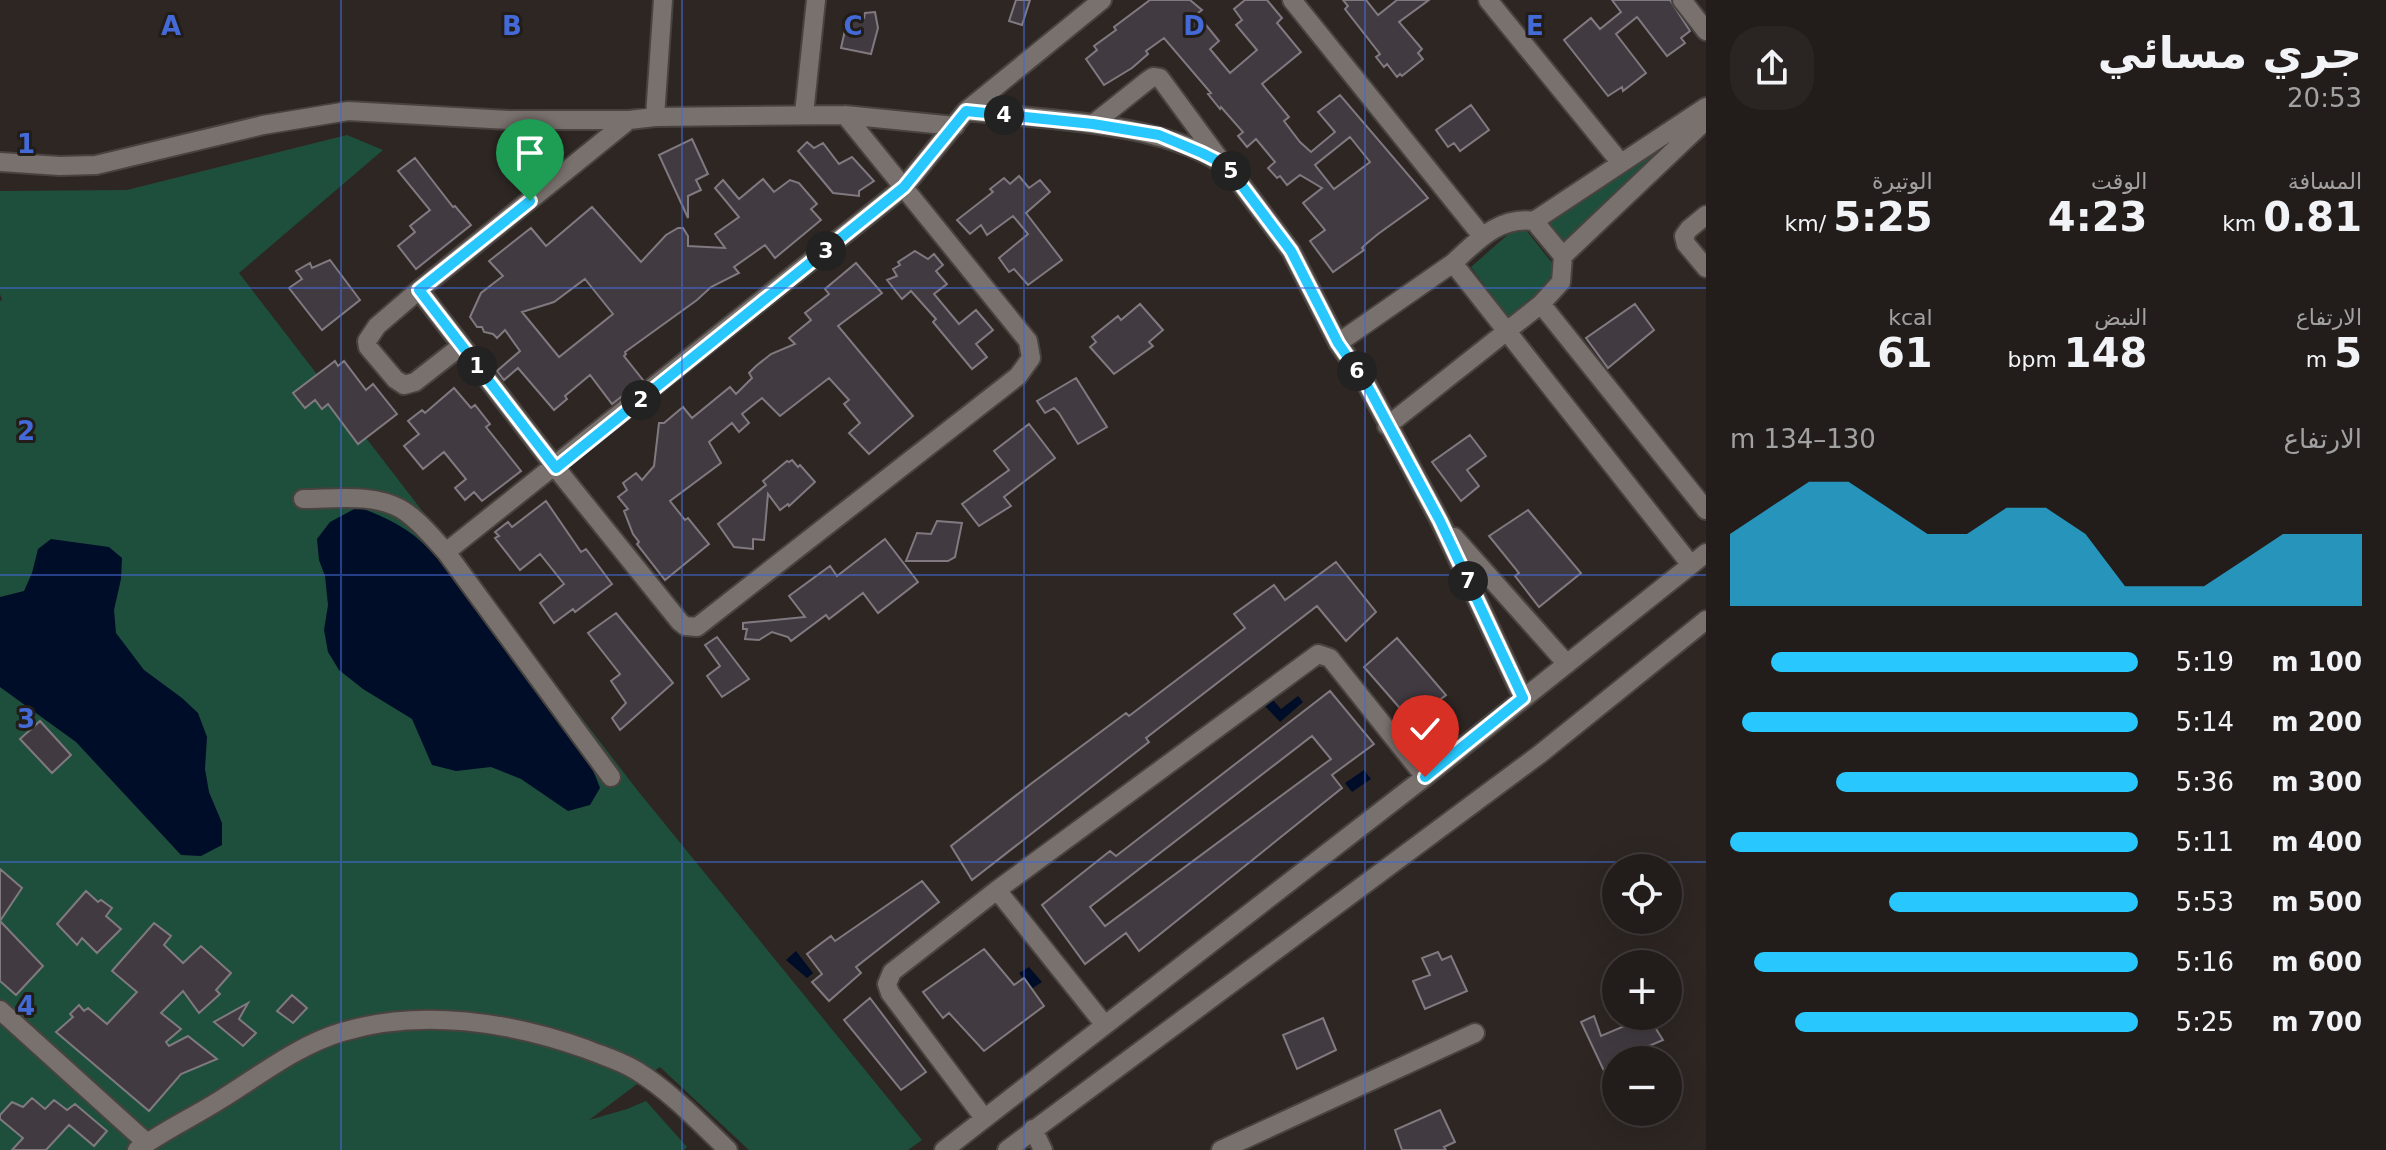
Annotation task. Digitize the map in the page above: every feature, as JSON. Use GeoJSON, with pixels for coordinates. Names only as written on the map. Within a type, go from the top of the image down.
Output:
{"type":"FeatureCollection","features":[{"type":"Feature","properties":{"kind":"street"},"geometry":{"type":"LineString","coordinates":[[655,117],[663,0]]}},
{"type":"Feature","properties":{"kind":"street"},"geometry":{"type":"LineString","coordinates":[[446,552],[556,468],[904,187],[960,118],[1102,0]]}},
{"type":"Feature","properties":{"kind":"street"},"geometry":{"type":"LineString","coordinates":[[1292,0],[1482,236]]}},
{"type":"Feature","properties":{"kind":"street"},"geometry":{"type":"LineString","coordinates":[[1488,0],[1620,162]]}},
{"type":"Feature","properties":{"kind":"street"},"geometry":{"type":"LineString","coordinates":[[804,114],[817,4]]}},
{"type":"Feature","properties":{"kind":"street"},"geometry":{"type":"LineString","coordinates":[[1689,4],[1706,31]]}},
{"type":"Feature","properties":{"kind":"street"},"geometry":{"type":"LineString","coordinates":[[1093,124],[1147,81],[1153,77],[1160,78],[1222,163],[1253,199],[1291,251],[1338,343],[1367,385],[1440,521],[1523,698]]}},
{"type":"Feature","properties":{"kind":"street"},"geometry":{"type":"LineString","coordinates":[[1338,343],[1453,263],[1482,236],[1510,220],[1534,221],[1706,107]]}},
{"type":"Feature","properties":{"kind":"street"},"geometry":{"type":"LineString","coordinates":[[0,162],[96,165],[263,125],[348,111],[509,120],[629,120],[804,114],[1093,124],[1159,135],[1222,163]]}},
{"type":"Feature","properties":{"kind":"street"},"geometry":{"type":"LineString","coordinates":[[419,290],[680,622],[691,628],[697,627],[1018,376],[1031,358],[1028,341],[845,115]]}},
{"type":"Feature","properties":{"kind":"street"},"geometry":{"type":"LineString","coordinates":[[461,346],[415,382],[404,385],[395,379],[368,347],[367,341],[371,331],[419,290],[629,120]]}},
{"type":"Feature","properties":{"kind":"street"},"geometry":{"type":"LineString","coordinates":[[1387,426],[1541,304],[1561,282],[1563,256],[1706,120]]}},
{"type":"Feature","properties":{"kind":"street"},"geometry":{"type":"LineString","coordinates":[[1706,215],[1684,236],[1686,244],[1706,268]]}},
{"type":"Feature","properties":{"kind":"street"},"geometry":{"type":"LineString","coordinates":[[1534,221],[1563,256]]}},
{"type":"Feature","properties":{"kind":"street"},"geometry":{"type":"LineString","coordinates":[[1453,263],[1691,565]]}},
{"type":"Feature","properties":{"kind":"street"},"geometry":{"type":"LineString","coordinates":[[1541,304],[1706,510]]}},
{"type":"Feature","properties":{"kind":"street"},"geometry":{"type":"LineString","coordinates":[[303,499],[379,499],[402,509],[446,552],[611,777]]}},
{"type":"Feature","properties":{"kind":"street"},"geometry":{"type":"LineString","coordinates":[[1440,521],[1567,664]]}},
{"type":"Feature","properties":{"kind":"street"},"geometry":{"type":"LineString","coordinates":[[944,1150],[1425,777],[1706,553]]}},
{"type":"Feature","properties":{"kind":"street"},"geometry":{"type":"LineString","coordinates":[[1007,1150],[1540,754],[1706,620]]}},
{"type":"Feature","properties":{"kind":"street"},"geometry":{"type":"LineString","coordinates":[[984,1118],[890,993],[887,984],[892,972],[997,890],[1318,654],[1330,658],[1425,777]]}},
{"type":"Feature","properties":{"kind":"street"},"geometry":{"type":"LineString","coordinates":[[997,890],[1104,1024]]}},
{"type":"Feature","properties":{"kind":"street"},"geometry":{"type":"LineString","coordinates":[[0,1010],[142,1146],[317,1042],[375,1023],[424,1020],[524,1031],[610,1058],[633,1068],[655,1083],[722,1144]]}},
{"type":"Feature","properties":{"kind":"street"},"geometry":{"type":"LineString","coordinates":[[1221,1150],[1475,1033]]}},
{"type":"Feature","properties":{"kind":"street"},"geometry":{"type":"LineString","coordinates":[[1033,1129],[1043,1150]]}},
{"type":"Feature","properties":{"kind":"street"},"geometry":{"type":"LineString","coordinates":[[701,1150],[722,1144]]}},
{"type":"Feature","properties":{"kind":"green space"},"geometry":{"type":"Polygon","coordinates":[[[1698,125],[1562,245],[1547,223],[1684,126],[1698,125]]]}},
{"type":"Feature","properties":{"kind":"green space"},"geometry":{"type":"Polygon","coordinates":[[[347,135],[383,150],[239,273],[638,791],[922,1140],[908,1150],[749,1150],[660,1067],[589,1120],[646,1101],[687,1147],[684,1150],[0,1150],[0,191],[127,190],[347,135]]]}},
{"type":"Feature","properties":{"kind":"green space"},"geometry":{"type":"Polygon","coordinates":[[[1513,230],[1526,230],[1561,274],[1508,317],[1471,267],[1513,230]]]}},
{"type":"Feature","properties":{"kind":"water"},"geometry":{"type":"Polygon","coordinates":[[[358,507],[405,529],[422,542],[447,570],[580,746],[600,788],[590,805],[568,811],[521,779],[491,767],[456,771],[432,765],[412,719],[339,670],[328,652],[324,630],[328,605],[317,539],[330,522],[358,507]]]}},
{"type":"Feature","properties":{"kind":"water"},"geometry":{"type":"Polygon","coordinates":[[[51,539],[109,547],[122,558],[114,610],[116,633],[144,670],[198,713],[207,737],[205,769],[209,792],[222,823],[222,845],[201,856],[181,855],[76,742],[0,687],[0,597],[24,591],[38,549],[51,539]]]}},
{"type":"Feature","properties":{"kind":"water"},"geometry":{"type":"Polygon","coordinates":[[[1298,696],[1303,702],[1280,722],[1265,706],[1273,700],[1281,709],[1298,696]]]}},
{"type":"Feature","properties":{"kind":"water"},"geometry":{"type":"Polygon","coordinates":[[[1364,770],[1371,779],[1352,792],[1345,783],[1364,770]]]}},
{"type":"Feature","properties":{"kind":"water"},"geometry":{"type":"Polygon","coordinates":[[[796,951],[813,973],[807,978],[786,960],[796,951]]]}},
{"type":"Feature","properties":{"kind":"water"},"geometry":{"type":"Polygon","coordinates":[[[1029,967],[1042,982],[1031,989],[1019,973],[1029,967]]]}},
{"type":"Feature","properties":{"kind":"building"},"geometry":{"type":"Polygon","coordinates":[[[1016,0],[1030,0],[1022,25],[1009,21],[1016,0]]]}},
{"type":"Feature","properties":{"kind":"building"},"geometry":{"type":"Polygon","coordinates":[[[1150,0],[1190,0],[1202,10],[1197,14],[1219,41],[1210,49],[1230,73],[1257,50],[1236,25],[1242,20],[1234,9],[1245,0],[1267,0],[1282,18],[1277,23],[1301,52],[1262,84],[1289,117],[1284,121],[1300,142],[1311,152],[1335,132],[1318,112],[1340,95],[1428,198],[1333,272],[1310,241],[1325,230],[1303,203],[1322,188],[1300,175],[1287,185],[1280,176],[1277,178],[1268,168],[1275,162],[1256,139],[1247,147],[1238,136],[1243,132],[1220,109],[1208,94],[1211,93],[1164,38],[1146,51],[1148,54],[1132,68],[1104,85],[1086,59],[1097,50],[1094,46],[1116,30],[1114,27],[1150,0]],[[1350,137],[1315,165],[1334,189],[1370,162],[1350,137]]]}},
{"type":"Feature","properties":{"kind":"building"},"geometry":{"type":"Polygon","coordinates":[[[1343,0],[1366,0],[1378,15],[1397,0],[1429,0],[1399,22],[1422,49],[1418,53],[1423,59],[1397,77],[1387,64],[1384,67],[1376,57],[1380,54],[1345,9],[1348,6],[1343,0]]]}},
{"type":"Feature","properties":{"kind":"building"},"geometry":{"type":"Polygon","coordinates":[[[1612,0],[1670,0],[1690,31],[1681,38],[1685,43],[1667,56],[1637,17],[1616,34],[1646,73],[1623,91],[1622,87],[1608,96],[1564,40],[1591,18],[1600,29],[1621,12],[1612,0]]]}},
{"type":"Feature","properties":{"kind":"building"},"geometry":{"type":"Polygon","coordinates":[[[875,12],[878,28],[871,54],[841,48],[848,17],[864,18],[865,13],[875,12]]]}},
{"type":"Feature","properties":{"kind":"building"},"geometry":{"type":"Polygon","coordinates":[[[1471,105],[1489,130],[1460,151],[1454,143],[1448,147],[1436,130],[1471,105]]]}},
{"type":"Feature","properties":{"kind":"building"},"geometry":{"type":"Polygon","coordinates":[[[692,139],[708,174],[696,180],[701,190],[688,196],[688,218],[659,155],[692,139]]]}},
{"type":"Feature","properties":{"kind":"building"},"geometry":{"type":"Polygon","coordinates":[[[807,142],[814,148],[823,143],[839,164],[852,157],[874,181],[859,191],[859,196],[833,193],[798,151],[807,142]]]}},
{"type":"Feature","properties":{"kind":"building"},"geometry":{"type":"Polygon","coordinates":[[[415,158],[471,225],[416,269],[398,246],[415,232],[410,226],[430,210],[398,171],[415,158]]]}},
{"type":"Feature","properties":{"kind":"building"},"geometry":{"type":"Polygon","coordinates":[[[1019,176],[1029,188],[1040,180],[1050,192],[1026,213],[1062,260],[1028,285],[1014,269],[1009,272],[999,258],[1028,234],[1013,216],[987,235],[981,225],[970,234],[957,220],[993,192],[990,189],[1004,178],[1010,184],[1019,176]]]}},
{"type":"Feature","properties":{"kind":"building"},"geometry":{"type":"Polygon","coordinates":[[[763,179],[774,192],[790,180],[799,183],[817,204],[811,209],[821,220],[775,258],[765,245],[734,267],[739,273],[711,287],[625,352],[624,356],[643,380],[612,404],[590,375],[554,410],[518,368],[504,380],[497,371],[520,351],[505,330],[497,338],[484,332],[482,327],[477,327],[470,317],[481,293],[503,276],[489,261],[531,228],[546,246],[592,207],[641,262],[666,235],[678,228],[683,228],[688,236],[688,246],[725,248],[715,234],[739,217],[715,188],[723,180],[739,199],[763,179]],[[585,279],[554,302],[522,312],[559,357],[613,314],[585,279]]]}},
{"type":"Feature","properties":{"kind":"building"},"geometry":{"type":"Polygon","coordinates":[[[915,251],[928,259],[934,254],[943,265],[936,271],[947,284],[934,294],[959,324],[976,310],[993,330],[976,344],[987,357],[972,369],[933,322],[936,319],[911,291],[902,299],[887,280],[897,276],[893,269],[900,265],[898,262],[915,251]]]}},
{"type":"Feature","properties":{"kind":"building"},"geometry":{"type":"Polygon","coordinates":[[[330,260],[360,300],[322,330],[289,288],[302,279],[296,271],[310,263],[312,268],[330,260]]]}},
{"type":"Feature","properties":{"kind":"building"},"geometry":{"type":"Polygon","coordinates":[[[856,263],[882,293],[838,326],[913,416],[869,454],[849,433],[860,423],[844,404],[849,400],[829,378],[780,416],[762,398],[742,414],[749,423],[739,432],[732,423],[709,442],[721,463],[670,501],[709,544],[665,580],[637,544],[639,542],[624,511],[628,509],[618,497],[627,490],[623,483],[636,473],[642,480],[654,466],[659,423],[664,423],[683,407],[692,418],[730,387],[736,394],[752,378],[749,373],[756,366],[771,354],[795,344],[789,338],[811,320],[805,313],[829,294],[825,289],[856,263]]]}},
{"type":"Feature","properties":{"kind":"building"},"geometry":{"type":"Polygon","coordinates":[[[1140,304],[1163,330],[1149,342],[1153,346],[1114,374],[1090,347],[1096,342],[1092,337],[1118,316],[1121,320],[1140,304]]]}},
{"type":"Feature","properties":{"kind":"building"},"geometry":{"type":"Polygon","coordinates":[[[1635,304],[1654,330],[1608,368],[1586,338],[1635,304]]]}},
{"type":"Feature","properties":{"kind":"building"},"geometry":{"type":"Polygon","coordinates":[[[335,361],[338,366],[344,361],[366,390],[373,384],[397,414],[358,444],[328,404],[322,409],[315,400],[305,408],[293,393],[335,361]]]}},
{"type":"Feature","properties":{"kind":"building"},"geometry":{"type":"Polygon","coordinates":[[[1076,378],[1107,427],[1078,444],[1059,413],[1054,408],[1045,413],[1037,401],[1076,378]]]}},
{"type":"Feature","properties":{"kind":"building"},"geometry":{"type":"Polygon","coordinates":[[[454,388],[471,408],[475,405],[490,424],[486,427],[521,471],[482,501],[474,492],[465,500],[455,488],[466,479],[444,452],[423,469],[404,446],[419,434],[408,421],[422,410],[425,413],[454,388]]]}},
{"type":"Feature","properties":{"kind":"building"},"geometry":{"type":"Polygon","coordinates":[[[1029,424],[1055,458],[1004,497],[1011,506],[979,526],[962,504],[1009,470],[994,451],[1029,424]]]}},
{"type":"Feature","properties":{"kind":"building"},"geometry":{"type":"Polygon","coordinates":[[[1470,435],[1486,456],[1467,470],[1479,486],[1461,501],[1432,462],[1470,435]]]}},
{"type":"Feature","properties":{"kind":"building"},"geometry":{"type":"Polygon","coordinates":[[[792,460],[815,482],[789,506],[780,510],[768,494],[764,540],[753,539],[753,549],[734,547],[718,524],[766,485],[763,481],[792,460]]]}},
{"type":"Feature","properties":{"kind":"building"},"geometry":{"type":"Polygon","coordinates":[[[546,501],[581,552],[586,549],[612,584],[575,612],[573,609],[554,623],[540,603],[564,584],[540,554],[520,570],[495,538],[499,536],[495,532],[508,522],[512,527],[546,501]]]}},
{"type":"Feature","properties":{"kind":"building"},"geometry":{"type":"Polygon","coordinates":[[[1528,510],[1581,573],[1539,607],[1515,576],[1519,573],[1489,536],[1528,510]]]}},
{"type":"Feature","properties":{"kind":"building"},"geometry":{"type":"Polygon","coordinates":[[[937,521],[962,523],[955,557],[948,561],[906,561],[917,533],[931,534],[937,521]]]}},
{"type":"Feature","properties":{"kind":"building"},"geometry":{"type":"Polygon","coordinates":[[[885,539],[918,582],[878,613],[863,593],[829,619],[826,615],[791,641],[772,632],[759,640],[745,639],[747,629],[743,629],[743,623],[805,617],[789,596],[830,566],[837,576],[885,539]]]}},
{"type":"Feature","properties":{"kind":"building"},"geometry":{"type":"Polygon","coordinates":[[[1336,562],[1376,612],[1346,641],[1317,606],[1146,738],[1149,742],[972,880],[951,846],[1126,713],[1129,716],[1245,628],[1234,614],[1274,585],[1285,600],[1336,562]]]}},
{"type":"Feature","properties":{"kind":"building"},"geometry":{"type":"Polygon","coordinates":[[[616,613],[673,683],[620,730],[612,718],[626,703],[611,681],[620,674],[588,633],[616,613]]]}},
{"type":"Feature","properties":{"kind":"building"},"geometry":{"type":"Polygon","coordinates":[[[717,637],[749,679],[722,697],[707,676],[720,666],[705,645],[717,637]]]}},
{"type":"Feature","properties":{"kind":"building"},"geometry":{"type":"Polygon","coordinates":[[[1397,638],[1446,695],[1412,722],[1364,667],[1397,638]]]}},
{"type":"Feature","properties":{"kind":"building"},"geometry":{"type":"Polygon","coordinates":[[[1330,691],[1374,744],[1332,775],[1342,788],[1139,951],[1126,933],[1085,964],[1042,905],[1110,851],[1116,856],[1330,691]],[[1312,736],[1090,907],[1105,926],[1331,759],[1312,736]]]}},
{"type":"Feature","properties":{"kind":"building"},"geometry":{"type":"Polygon","coordinates":[[[40,721],[71,755],[52,773],[20,739],[40,721]]]}},
{"type":"Feature","properties":{"kind":"building"},"geometry":{"type":"Polygon","coordinates":[[[0,869],[22,888],[0,921],[0,869]]]}},
{"type":"Feature","properties":{"kind":"building"},"geometry":{"type":"Polygon","coordinates":[[[922,881],[939,902],[856,967],[861,973],[829,1001],[812,982],[822,974],[807,954],[831,936],[835,941],[922,881]]]}},
{"type":"Feature","properties":{"kind":"building"},"geometry":{"type":"Polygon","coordinates":[[[86,891],[98,902],[101,900],[112,908],[106,916],[121,929],[97,953],[82,938],[77,945],[57,924],[86,891]]]}},
{"type":"Feature","properties":{"kind":"building"},"geometry":{"type":"Polygon","coordinates":[[[0,921],[43,966],[16,995],[0,981],[0,921]]]}},
{"type":"Feature","properties":{"kind":"building"},"geometry":{"type":"Polygon","coordinates":[[[154,923],[171,936],[164,945],[183,963],[201,946],[231,973],[216,990],[220,994],[199,1013],[183,991],[161,1013],[181,1029],[166,1042],[169,1046],[188,1036],[217,1059],[181,1074],[149,1111],[56,1032],[73,1017],[70,1014],[79,1005],[84,1011],[88,1008],[107,1024],[137,992],[112,971],[154,923]]]}},
{"type":"Feature","properties":{"kind":"building"},"geometry":{"type":"Polygon","coordinates":[[[984,949],[1014,985],[1024,978],[1044,1006],[984,1051],[949,1013],[943,1018],[923,992],[984,949]]]}},
{"type":"Feature","properties":{"kind":"building"},"geometry":{"type":"Polygon","coordinates":[[[1438,952],[1442,960],[1451,956],[1467,991],[1425,1009],[1413,981],[1430,975],[1422,958],[1438,952]]]}},
{"type":"Feature","properties":{"kind":"building"},"geometry":{"type":"Polygon","coordinates":[[[292,995],[307,1008],[293,1023],[277,1011],[292,995]]]}},
{"type":"Feature","properties":{"kind":"building"},"geometry":{"type":"Polygon","coordinates":[[[870,998],[926,1072],[901,1090],[844,1020],[870,998]]]}},
{"type":"Feature","properties":{"kind":"building"},"geometry":{"type":"Polygon","coordinates":[[[248,1003],[239,1019],[256,1033],[243,1046],[214,1022],[248,1003]]]}},
{"type":"Feature","properties":{"kind":"building"},"geometry":{"type":"Polygon","coordinates":[[[1594,1016],[1601,1036],[1615,1030],[1657,1030],[1663,1040],[1649,1046],[1602,1046],[1602,1067],[1581,1022],[1594,1016]]]}},
{"type":"Feature","properties":{"kind":"building"},"geometry":{"type":"Polygon","coordinates":[[[1323,1018],[1336,1050],[1297,1069],[1283,1035],[1323,1018]]]}},
{"type":"Feature","properties":{"kind":"building"},"geometry":{"type":"Polygon","coordinates":[[[32,1098],[45,1109],[54,1100],[67,1110],[75,1104],[107,1131],[94,1146],[69,1125],[46,1150],[12,1150],[23,1138],[0,1119],[0,1115],[12,1102],[23,1107],[32,1098]]]}},
{"type":"Feature","properties":{"kind":"building"},"geometry":{"type":"Polygon","coordinates":[[[1440,1110],[1455,1142],[1444,1147],[1446,1150],[1402,1150],[1395,1130],[1440,1110]]]}},
{"type":"Feature","properties":{"kind":"route"},"geometry":{"type":"LineString","coordinates":[[530,201],[419,290],[556,468],[904,187],[966,111],[1093,124],[1159,135],[1222,163],[1291,251],[1338,343],[1367,385],[1440,521],[1523,698],[1425,777]]}}]}
